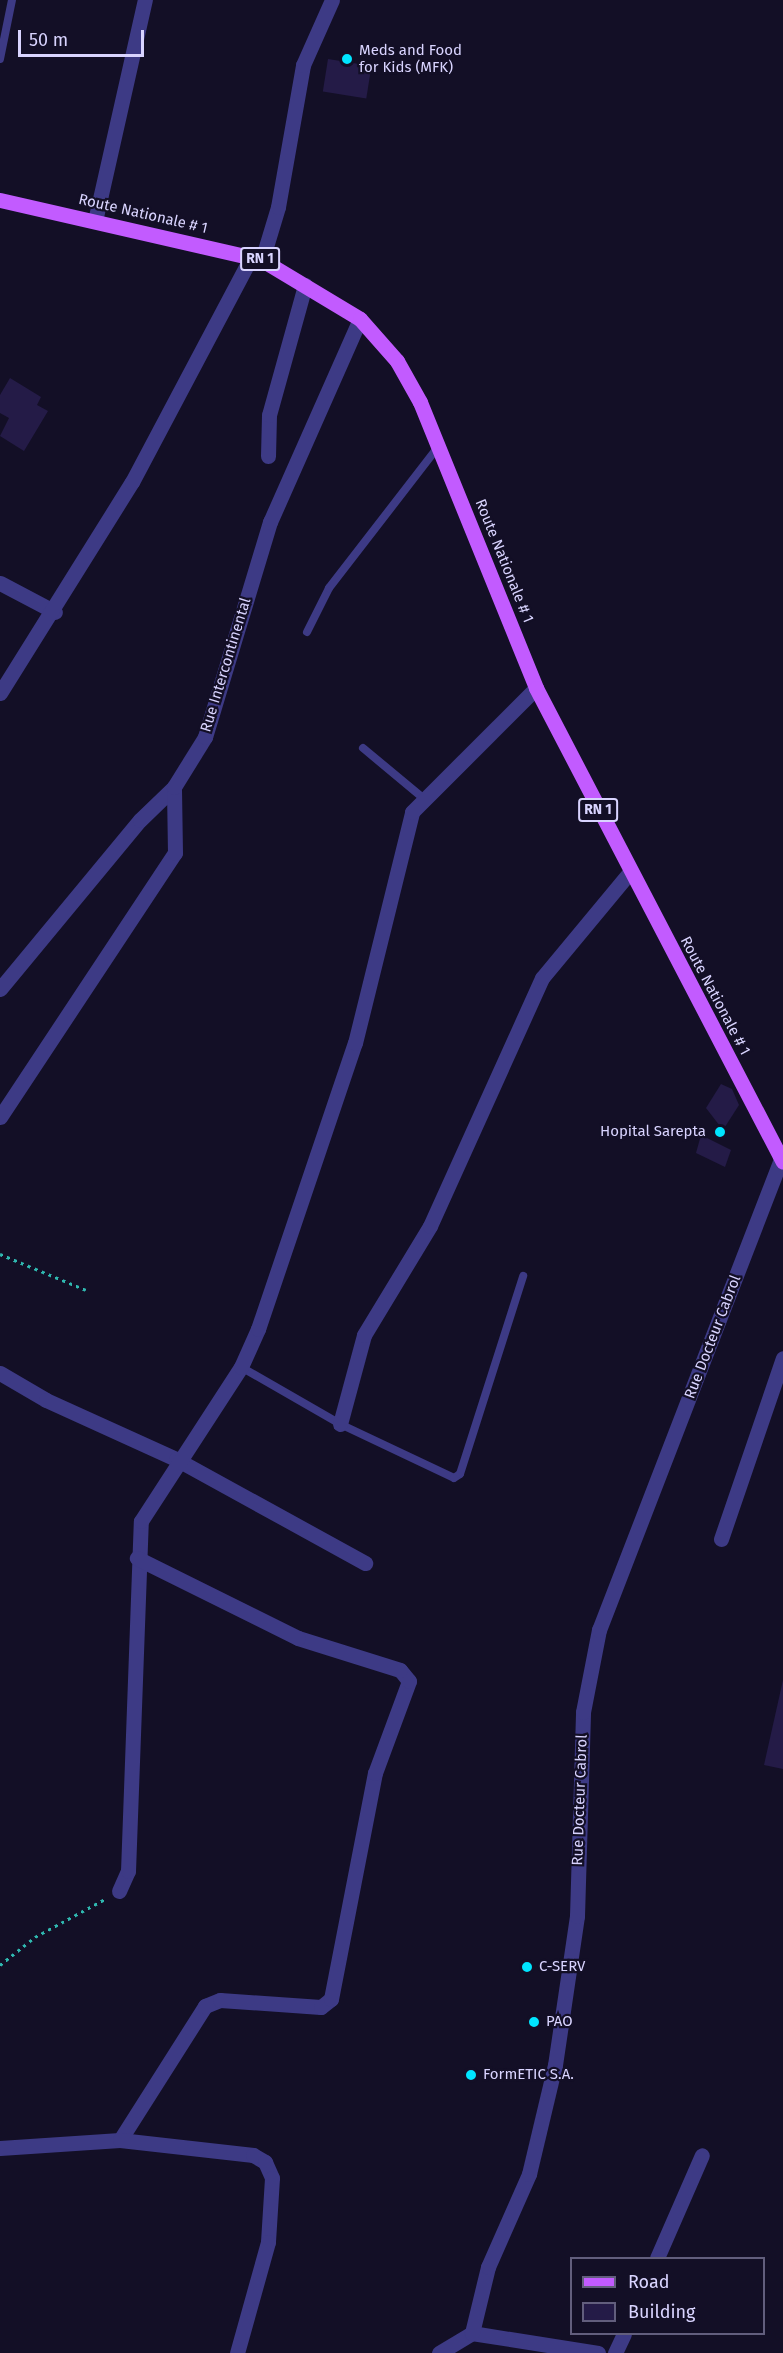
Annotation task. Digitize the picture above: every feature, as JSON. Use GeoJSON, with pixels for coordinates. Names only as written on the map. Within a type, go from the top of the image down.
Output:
{"type":"FeatureCollection","features":[{"type":"Feature","properties":{"kind":"main road","name":"Route Nationale # 1"},"geometry":{"type":"LineString","coordinates":[[1,204],[95,220],[256,258],[360,319],[397,361],[438,446],[536,688],[782,1161]]}},
{"type":"Feature","properties":{"kind":"street"},"geometry":{"type":"LineString","coordinates":[[95,220],[145,0]]}},
{"type":"Feature","properties":{"kind":"street"},"geometry":{"type":"LineString","coordinates":[[0,693],[55,612],[132,482],[256,258],[278,207],[303,65],[332,0]]}},
{"type":"Feature","properties":{"kind":"street"},"geometry":{"type":"LineString","coordinates":[[268,456],[268,415],[305,285]]}},
{"type":"Feature","properties":{"kind":"street","name":"Rue Intercontinental"},"geometry":{"type":"LineString","coordinates":[[0,989],[140,820],[174,787],[205,736],[270,522],[360,319]]}},
{"type":"Feature","properties":{"kind":"street"},"geometry":{"type":"LineString","coordinates":[[0,583],[55,612]]}},
{"type":"Feature","properties":{"kind":"street"},"geometry":{"type":"LineString","coordinates":[[119,1891],[128,1871],[137,1558],[141,1521],[176,1459],[241,1367],[355,1043],[400,846],[423,798],[536,688]]}},
{"type":"Feature","properties":{"kind":"street"},"geometry":{"type":"LineString","coordinates":[[0,1117],[175,853],[174,787]]}},
{"type":"Feature","properties":{"kind":"street"},"geometry":{"type":"LineString","coordinates":[[340,1424],[364,1335],[429,1226],[542,978],[630,872]]}},
{"type":"Feature","properties":{"kind":"street","name":"Rue Docteur Cabrol"},"geometry":{"type":"LineString","coordinates":[[472,2333],[488,2267],[529,2174],[555,2064],[577,1916],[583,1713],[599,1630],[782,1161]]}},
{"type":"Feature","properties":{"kind":"street"},"geometry":{"type":"LineString","coordinates":[[721,1539],[783,1358]]}},
{"type":"Feature","properties":{"kind":"street"},"geometry":{"type":"LineString","coordinates":[[0,1373],[46,1400],[176,1459],[365,1563]]}},
{"type":"Feature","properties":{"kind":"street"},"geometry":{"type":"LineString","coordinates":[[120,2140],[205,2006],[220,2000],[321,2007],[331,1999],[375,1773],[409,1681],[400,1670],[298,1638],[137,1558]]}},
{"type":"Feature","properties":{"kind":"street"},"geometry":{"type":"LineString","coordinates":[[0,2148],[120,2140],[253,2155],[270,2168],[268,2242],[237,2353]]}},
{"type":"Feature","properties":{"kind":"street"},"geometry":{"type":"LineString","coordinates":[[658,2257],[702,2155]]}},
{"type":"Feature","properties":{"kind":"street"},"geometry":{"type":"LineString","coordinates":[[439,2353],[472,2333],[598,2353]]}},
{"type":"Feature","properties":{"kind":"street"},"geometry":{"type":"LineString","coordinates":[[615,2353],[624,2335]]}},
{"type":"Feature","properties":{"kind":"lane"},"geometry":{"type":"LineString","coordinates":[[0,59],[12,0]]}},
{"type":"Feature","properties":{"kind":"lane"},"geometry":{"type":"LineString","coordinates":[[307,632],[329,588],[438,446]]}},
{"type":"Feature","properties":{"kind":"lane"},"geometry":{"type":"LineString","coordinates":[[363,748],[423,798]]}},
{"type":"Feature","properties":{"kind":"lane"},"geometry":{"type":"LineString","coordinates":[[241,1367],[340,1424],[446,1478],[460,1474],[523,1276]]}},
{"type":"Feature","properties":{"kind":"path"},"geometry":{"type":"LineString","coordinates":[[0,1254],[86,1290]]}},
{"type":"Feature","properties":{"kind":"path"},"geometry":{"type":"LineString","coordinates":[[0,1965],[35,1937],[119,1891]]}},
{"type":"Feature","properties":{"kind":"building"},"geometry":{"type":"Polygon","coordinates":[[[328,59],[371,66],[366,98],[323,92],[328,59]]]}},
{"type":"Feature","properties":{"kind":"building"},"geometry":{"type":"Polygon","coordinates":[[[10,378],[41,397],[37,405],[48,411],[24,451],[0,436],[9,418],[0,413],[0,395],[10,378]]]}},
{"type":"Feature","properties":{"kind":"building"},"geometry":{"type":"Polygon","coordinates":[[[721,1084],[732,1089],[739,1105],[723,1130],[706,1108],[721,1084]]]}},
{"type":"Feature","properties":{"kind":"building"},"geometry":{"type":"Polygon","coordinates":[[[701,1135],[731,1150],[725,1167],[696,1153],[701,1135]]]}},
{"type":"Feature","properties":{"kind":"building"},"geometry":{"type":"Polygon","coordinates":[[[783,1680],[783,1769],[764,1765],[783,1680]]]}},
{"type":"Feature","properties":{"kind":"place","name":"Meds and Food for Kids (MFK)"},"geometry":{"type":"Point","coordinates":[347,59]}},
{"type":"Feature","properties":{"kind":"place","name":"Hopital Sarepta"},"geometry":{"type":"Point","coordinates":[720,1132]}},
{"type":"Feature","properties":{"kind":"place","name":"C-SERV"},"geometry":{"type":"Point","coordinates":[527,1967]}},
{"type":"Feature","properties":{"kind":"place","name":"PAO"},"geometry":{"type":"Point","coordinates":[534,2022]}},
{"type":"Feature","properties":{"kind":"place","name":"FormETIC S.A."},"geometry":{"type":"Point","coordinates":[471,2075]}}]}
